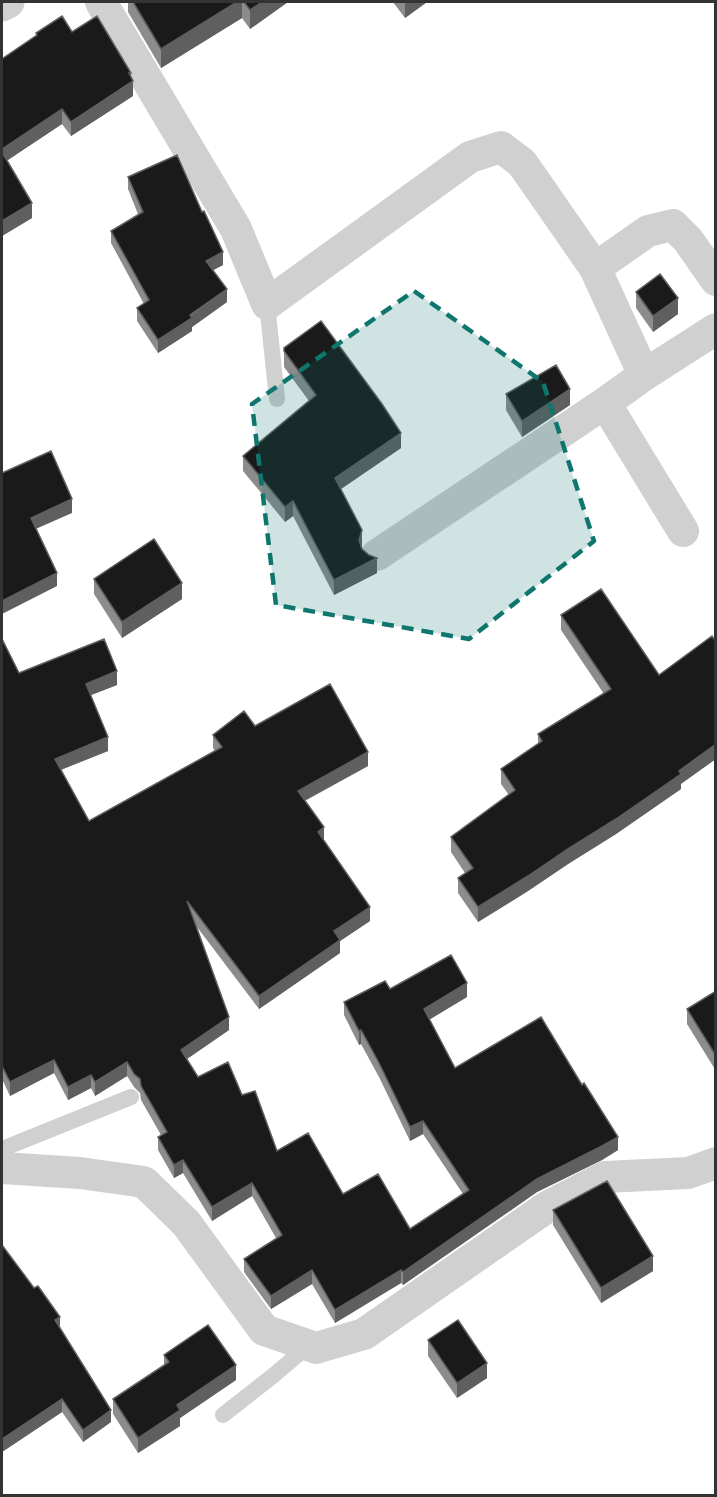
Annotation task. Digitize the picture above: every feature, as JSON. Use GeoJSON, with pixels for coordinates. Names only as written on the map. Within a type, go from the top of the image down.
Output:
{"type":"FeatureCollection","features":[{"type":"Feature","properties":{"kind":"street"},"geometry":{"type":"LineString","coordinates":[[2,5],[8,2]]}},
{"type":"Feature","properties":{"kind":"street"},"geometry":{"type":"LineString","coordinates":[[101,2],[236,229],[267,304],[470,158],[501,147],[522,163],[595,268],[644,375]]}},
{"type":"Feature","properties":{"kind":"street"},"geometry":{"type":"LineString","coordinates":[[595,268],[648,231],[673,225],[688,240],[716,280]]}},
{"type":"Feature","properties":{"kind":"street"},"geometry":{"type":"LineString","coordinates":[[377,555],[716,329]]}},
{"type":"Feature","properties":{"kind":"street"},"geometry":{"type":"LineString","coordinates":[[605,403],[683,531]]}},
{"type":"Feature","properties":{"kind":"street"},"geometry":{"type":"LineString","coordinates":[[2,1168],[80,1173],[144,1182],[186,1223],[264,1330],[316,1348],[364,1334],[547,1207],[605,1177],[688,1173],[716,1163]]}},
{"type":"Feature","properties":{"kind":"lane"},"geometry":{"type":"LineString","coordinates":[[267,304],[277,399]]}},
{"type":"Feature","properties":{"kind":"lane"},"geometry":{"type":"LineString","coordinates":[[2,1149],[131,1097]]}},
{"type":"Feature","properties":{"kind":"lane"},"geometry":{"type":"LineString","coordinates":[[223,1415],[308,1346]]}},
{"type":"Feature","properties":{"kind":"highlighted area"},"geometry":{"type":"Polygon","coordinates":[[[414,291],[543,382],[594,541],[469,639],[276,605],[252,404],[414,291]]]}},
{"type":"Feature","properties":{"kind":"building"},"geometry":{"type":"Polygon","coordinates":[[[133,2],[237,2],[161,49],[133,2]]]}},
{"type":"Feature","properties":{"kind":"building"},"geometry":{"type":"Polygon","coordinates":[[[244,2],[262,2],[250,10],[244,2]]]}},
{"type":"Feature","properties":{"kind":"building"},"geometry":{"type":"Polygon","coordinates":[[[62,16],[72,32],[97,16],[131,73],[129,73],[133,81],[71,122],[62,109],[2,149],[2,59],[62,16]]]}},
{"type":"Feature","properties":{"kind":"building"},"geometry":{"type":"Polygon","coordinates":[[[2,152],[32,203],[2,221],[2,152]]]}},
{"type":"Feature","properties":{"kind":"building"},"geometry":{"type":"Polygon","coordinates":[[[177,155],[202,212],[204,211],[223,252],[206,261],[227,289],[190,315],[192,318],[158,340],[137,308],[149,300],[111,231],[143,212],[128,177],[177,155]]]}},
{"type":"Feature","properties":{"kind":"building"},"geometry":{"type":"Polygon","coordinates":[[[660,274],[678,298],[653,316],[636,292],[660,274]]]}},
{"type":"Feature","properties":{"kind":"building"},"geometry":{"type":"Polygon","coordinates":[[[321,321],[401,433],[335,478],[362,530],[359,540],[362,549],[377,558],[334,580],[293,501],[285,507],[243,456],[316,395],[284,348],[321,321]]]}},
{"type":"Feature","properties":{"kind":"building"},"geometry":{"type":"Polygon","coordinates":[[[556,365],[570,389],[522,421],[506,394],[556,365]]]}},
{"type":"Feature","properties":{"kind":"building"},"geometry":{"type":"Polygon","coordinates":[[[51,451],[72,499],[31,518],[57,573],[2,601],[2,473],[51,451]]]}},
{"type":"Feature","properties":{"kind":"building"},"geometry":{"type":"Polygon","coordinates":[[[154,539],[182,583],[122,622],[94,579],[154,539]]]}},
{"type":"Feature","properties":{"kind":"building"},"geometry":{"type":"Polygon","coordinates":[[[601,589],[659,675],[712,636],[716,642],[716,744],[679,771],[681,774],[616,819],[478,907],[458,878],[473,868],[451,837],[515,790],[501,769],[542,741],[538,734],[611,689],[561,615],[601,589]]]}},
{"type":"Feature","properties":{"kind":"building"},"geometry":{"type":"Polygon","coordinates":[[[2,639],[19,673],[104,639],[117,671],[86,684],[108,737],[55,759],[89,821],[222,747],[213,735],[244,711],[255,726],[330,684],[368,752],[298,791],[324,827],[318,832],[370,907],[334,931],[340,940],[259,996],[187,901],[229,1017],[181,1050],[198,1077],[228,1062],[242,1095],[255,1091],[277,1151],[308,1133],[343,1194],[378,1174],[410,1229],[469,1190],[423,1121],[410,1127],[379,1063],[344,1002],[385,981],[390,989],[451,955],[467,983],[424,1009],[455,1068],[541,1017],[582,1085],[584,1083],[618,1137],[537,1179],[403,1272],[401,1270],[335,1310],[312,1270],[271,1296],[244,1259],[282,1235],[252,1183],[212,1207],[183,1160],[174,1165],[158,1137],[167,1132],[141,1086],[140,1079],[127,1062],[95,1082],[91,1075],[68,1087],[54,1060],[10,1082],[2,1066],[2,639]]]}},
{"type":"Feature","properties":{"kind":"building"},"geometry":{"type":"Polygon","coordinates":[[[716,991],[716,1056],[687,1009],[716,991]]]}},
{"type":"Feature","properties":{"kind":"building"},"geometry":{"type":"Polygon","coordinates":[[[607,1181],[653,1256],[601,1288],[553,1210],[607,1181]]]}},
{"type":"Feature","properties":{"kind":"building"},"geometry":{"type":"Polygon","coordinates":[[[2,1245],[34,1288],[38,1286],[60,1317],[55,1320],[111,1410],[83,1430],[62,1399],[2,1439],[2,1245]]]}},
{"type":"Feature","properties":{"kind":"building"},"geometry":{"type":"Polygon","coordinates":[[[458,1320],[487,1363],[457,1383],[428,1340],[458,1320]]]}},
{"type":"Feature","properties":{"kind":"building"},"geometry":{"type":"Polygon","coordinates":[[[208,1325],[236,1365],[177,1405],[180,1410],[138,1438],[113,1399],[169,1362],[164,1355],[208,1325]]]}}]}
